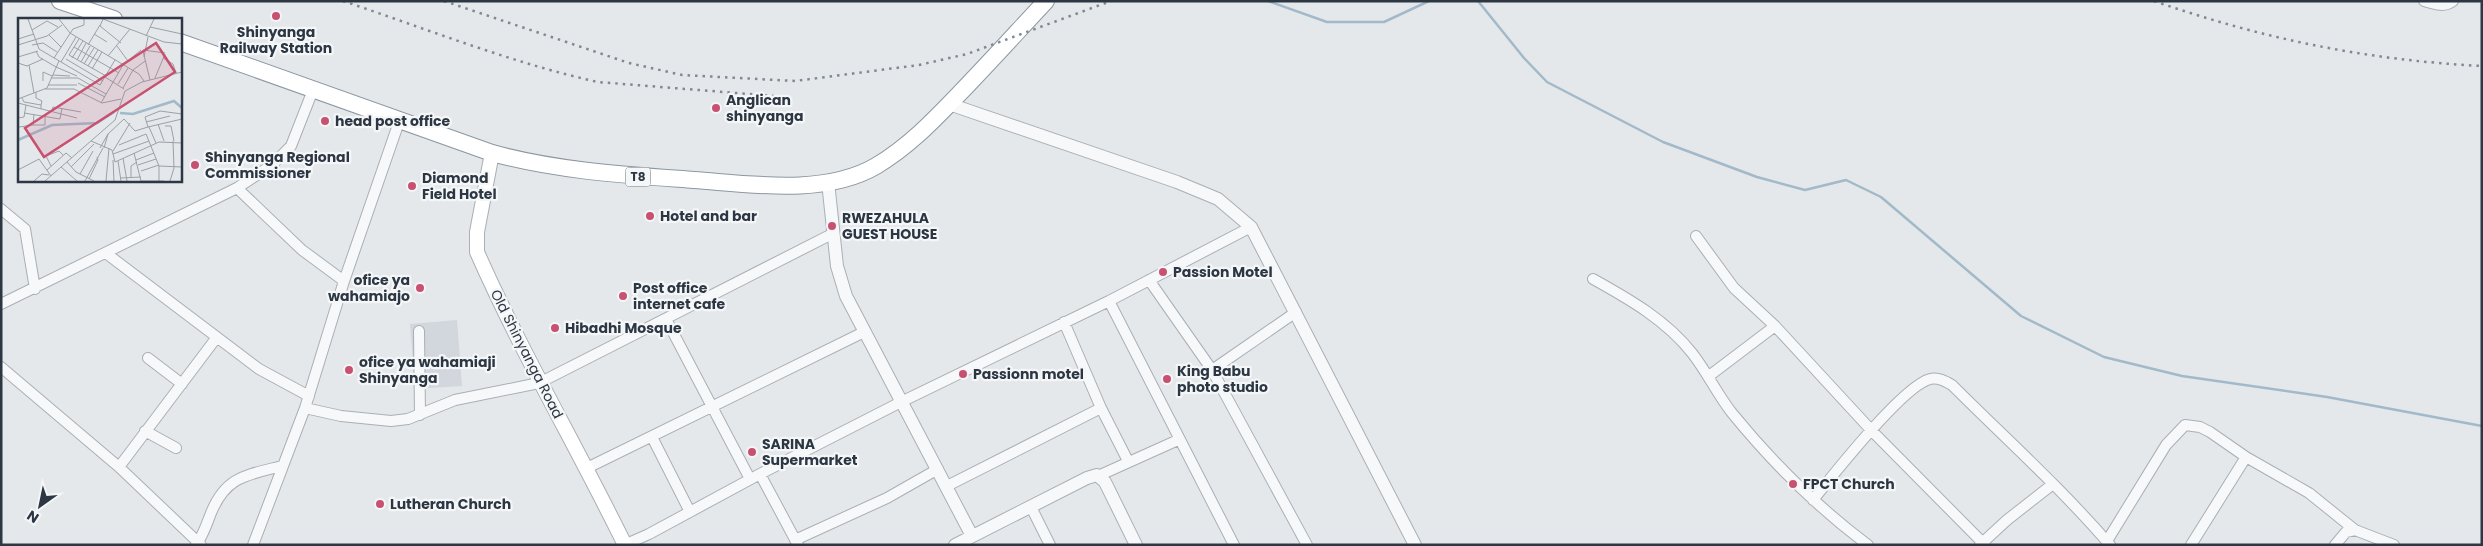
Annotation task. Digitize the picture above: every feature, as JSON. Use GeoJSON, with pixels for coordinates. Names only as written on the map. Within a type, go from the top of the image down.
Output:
{"type":"FeatureCollection","features":[{"type":"Feature","properties":{"kind":"highway"},"geometry":{"type":"LineString","coordinates":[[60,1],[111,18]]}},
{"type":"Feature","properties":{"kind":"highway","name":"T8"},"geometry":{"type":"LineString","coordinates":[[181,42],[492,152],[523,161],[633,177],[784,186],[828,182],[874,168],[887,159],[914,138],[949,104],[1046,1]]}},
{"type":"Feature","properties":{"kind":"main road","name":"Old Shinyanga Road"},"geometry":{"type":"LineString","coordinates":[[492,152],[477,232],[477,252],[540,383],[587,468],[625,545]]}},
{"type":"Feature","properties":{"kind":"street"},"geometry":{"type":"LineString","coordinates":[[2424,1],[2448,5],[2453,1]]}},
{"type":"Feature","properties":{"kind":"street"},"geometry":{"type":"LineString","coordinates":[[1,304],[107,254],[237,188],[272,165],[291,146],[314,90]]}},
{"type":"Feature","properties":{"kind":"street"},"geometry":{"type":"LineString","coordinates":[[949,104],[1177,182],[1218,199],[1251,227],[1415,545]]}},
{"type":"Feature","properties":{"kind":"street"},"geometry":{"type":"LineString","coordinates":[[253,545],[305,408],[344,281],[400,119]]}},
{"type":"Feature","properties":{"kind":"street"},"geometry":{"type":"LineString","coordinates":[[828,182],[832,234],[837,266],[846,296],[972,536]]}},
{"type":"Feature","properties":{"kind":"street"},"geometry":{"type":"LineString","coordinates":[[237,188],[302,250],[344,281]]}},
{"type":"Feature","properties":{"kind":"street"},"geometry":{"type":"LineString","coordinates":[[1,209],[25,229],[35,289]]}},
{"type":"Feature","properties":{"kind":"street"},"geometry":{"type":"LineString","coordinates":[[625,545],[755,476],[901,402],[1109,301],[1251,227]]}},
{"type":"Feature","properties":{"kind":"street"},"geometry":{"type":"LineString","coordinates":[[305,408],[342,416],[391,421],[408,419],[455,400],[540,383],[832,234]]}},
{"type":"Feature","properties":{"kind":"street"},"geometry":{"type":"LineString","coordinates":[[1696,236],[1734,288],[1775,326],[1872,431],[1982,544],[2053,484]]}},
{"type":"Feature","properties":{"kind":"street"},"geometry":{"type":"LineString","coordinates":[[107,254],[259,369],[309,396]]}},
{"type":"Feature","properties":{"kind":"street"},"geometry":{"type":"LineString","coordinates":[[1592,279],[1630,300],[1656,318],[1690,351],[1709,376],[1730,411],[1748,432],[1813,500],[1868,545]]}},
{"type":"Feature","properties":{"kind":"street"},"geometry":{"type":"LineString","coordinates":[[1149,280],[1212,370],[1307,545]]}},
{"type":"Feature","properties":{"kind":"street"},"geometry":{"type":"LineString","coordinates":[[1109,301],[1178,440],[1234,545]]}},
{"type":"Feature","properties":{"kind":"street"},"geometry":{"type":"LineString","coordinates":[[1212,370],[1296,312]]}},
{"type":"Feature","properties":{"kind":"street"},"geometry":{"type":"LineString","coordinates":[[666,318],[712,408],[797,543],[887,498],[938,469]]}},
{"type":"Feature","properties":{"kind":"street"},"geometry":{"type":"LineString","coordinates":[[1064,322],[1101,408],[1128,461]]}},
{"type":"Feature","properties":{"kind":"street"},"geometry":{"type":"LineString","coordinates":[[1709,376],[1775,326]]}},
{"type":"Feature","properties":{"kind":"street"},"geometry":{"type":"LineString","coordinates":[[419,331],[420,414]]}},
{"type":"Feature","properties":{"kind":"street"},"geometry":{"type":"LineString","coordinates":[[587,468],[864,332]]}},
{"type":"Feature","properties":{"kind":"street"},"geometry":{"type":"LineString","coordinates":[[119,467],[217,337]]}},
{"type":"Feature","properties":{"kind":"street"},"geometry":{"type":"LineString","coordinates":[[148,358],[182,384]]}},
{"type":"Feature","properties":{"kind":"street"},"geometry":{"type":"LineString","coordinates":[[1,367],[119,467],[199,544],[213,507],[226,486],[236,479],[282,466]]}},
{"type":"Feature","properties":{"kind":"street"},"geometry":{"type":"LineString","coordinates":[[1813,500],[1872,431],[1913,389],[1932,378],[1940,379],[1952,385],[2078,507],[2109,543],[2166,445],[2185,424],[2205,430],[2246,457],[2309,492],[2355,530],[2394,545]]}},
{"type":"Feature","properties":{"kind":"street"},"geometry":{"type":"LineString","coordinates":[[947,486],[1101,408]]}},
{"type":"Feature","properties":{"kind":"street"},"geometry":{"type":"LineString","coordinates":[[146,431],[176,448]]}},
{"type":"Feature","properties":{"kind":"street"},"geometry":{"type":"LineString","coordinates":[[652,437],[690,512]]}},
{"type":"Feature","properties":{"kind":"street"},"geometry":{"type":"LineString","coordinates":[[957,544],[1087,478],[1098,476],[1178,440]]}},
{"type":"Feature","properties":{"kind":"street"},"geometry":{"type":"LineString","coordinates":[[2191,545],[2246,457]]}},
{"type":"Feature","properties":{"kind":"street"},"geometry":{"type":"LineString","coordinates":[[1098,476],[1105,482],[1136,545]]}},
{"type":"Feature","properties":{"kind":"street"},"geometry":{"type":"LineString","coordinates":[[1031,507],[1050,545]]}},
{"type":"Feature","properties":{"kind":"street"},"geometry":{"type":"LineString","coordinates":[[2335,545],[2346,532],[2355,530]]}},
{"type":"Feature","properties":{"kind":"shaded area"},"geometry":{"type":"Polygon","coordinates":[[[457,320],[462,386],[415,389],[410,324],[457,320]]]}},
{"type":"Feature","properties":{"kind":"waterway"},"geometry":{"type":"LineString","coordinates":[[1268,1],[1327,22],[1384,22],[1429,1]]}},
{"type":"Feature","properties":{"kind":"waterway"},"geometry":{"type":"LineString","coordinates":[[1478,1],[1524,58],[1547,82],[1663,142],[1757,177],[1805,190],[1846,180],[1881,197],[2021,316],[2104,357],[2182,376],[2327,397],[2482,426]]}},
{"type":"Feature","properties":{"kind":"railway"},"geometry":{"type":"LineString","coordinates":[[343,1],[470,45],[598,82],[774,96]]}},
{"type":"Feature","properties":{"kind":"railway"},"geometry":{"type":"LineString","coordinates":[[444,1],[629,63],[682,75],[795,81],[919,65],[967,54],[1111,1]]}},
{"type":"Feature","properties":{"kind":"railway"},"geometry":{"type":"LineString","coordinates":[[2154,1],[2235,26],[2316,46],[2397,59],[2482,66]]}},
{"type":"Feature","properties":{"kind":"place","name":"Shinyanga Railway Station"},"geometry":{"type":"Point","coordinates":[276,16]}},
{"type":"Feature","properties":{"kind":"place","name":"Anglican shinyanga"},"geometry":{"type":"Point","coordinates":[716,108]}},
{"type":"Feature","properties":{"kind":"place","name":"head post office"},"geometry":{"type":"Point","coordinates":[325,121]}},
{"type":"Feature","properties":{"kind":"place","name":"Shinyanga Regional Commissioner"},"geometry":{"type":"Point","coordinates":[195,165]}},
{"type":"Feature","properties":{"kind":"place","name":"Diamond Field Hotel"},"geometry":{"type":"Point","coordinates":[412,186]}},
{"type":"Feature","properties":{"kind":"place","name":"Hotel and bar"},"geometry":{"type":"Point","coordinates":[650,216]}},
{"type":"Feature","properties":{"kind":"place","name":"RWEZAHULA GUEST HOUSE"},"geometry":{"type":"Point","coordinates":[832,226]}},
{"type":"Feature","properties":{"kind":"place","name":"Passion Motel"},"geometry":{"type":"Point","coordinates":[1163,272]}},
{"type":"Feature","properties":{"kind":"place","name":"ofice ya wahamiajo"},"geometry":{"type":"Point","coordinates":[420,288]}},
{"type":"Feature","properties":{"kind":"place","name":"Post office internet cafe"},"geometry":{"type":"Point","coordinates":[623,296]}},
{"type":"Feature","properties":{"kind":"place","name":"Hibadhi Mosque"},"geometry":{"type":"Point","coordinates":[555,328]}},
{"type":"Feature","properties":{"kind":"place","name":"ofice ya wahamiaji Shinyanga"},"geometry":{"type":"Point","coordinates":[349,370]}},
{"type":"Feature","properties":{"kind":"place","name":"Passionn motel"},"geometry":{"type":"Point","coordinates":[963,374]}},
{"type":"Feature","properties":{"kind":"place","name":"King Babu photo studio"},"geometry":{"type":"Point","coordinates":[1167,379]}},
{"type":"Feature","properties":{"kind":"place","name":"SARINA Supermarket"},"geometry":{"type":"Point","coordinates":[752,452]}},
{"type":"Feature","properties":{"kind":"place","name":"FPCT Church"},"geometry":{"type":"Point","coordinates":[1793,484]}},
{"type":"Feature","properties":{"kind":"place","name":"Lutheran Church"},"geometry":{"type":"Point","coordinates":[380,504]}}]}
